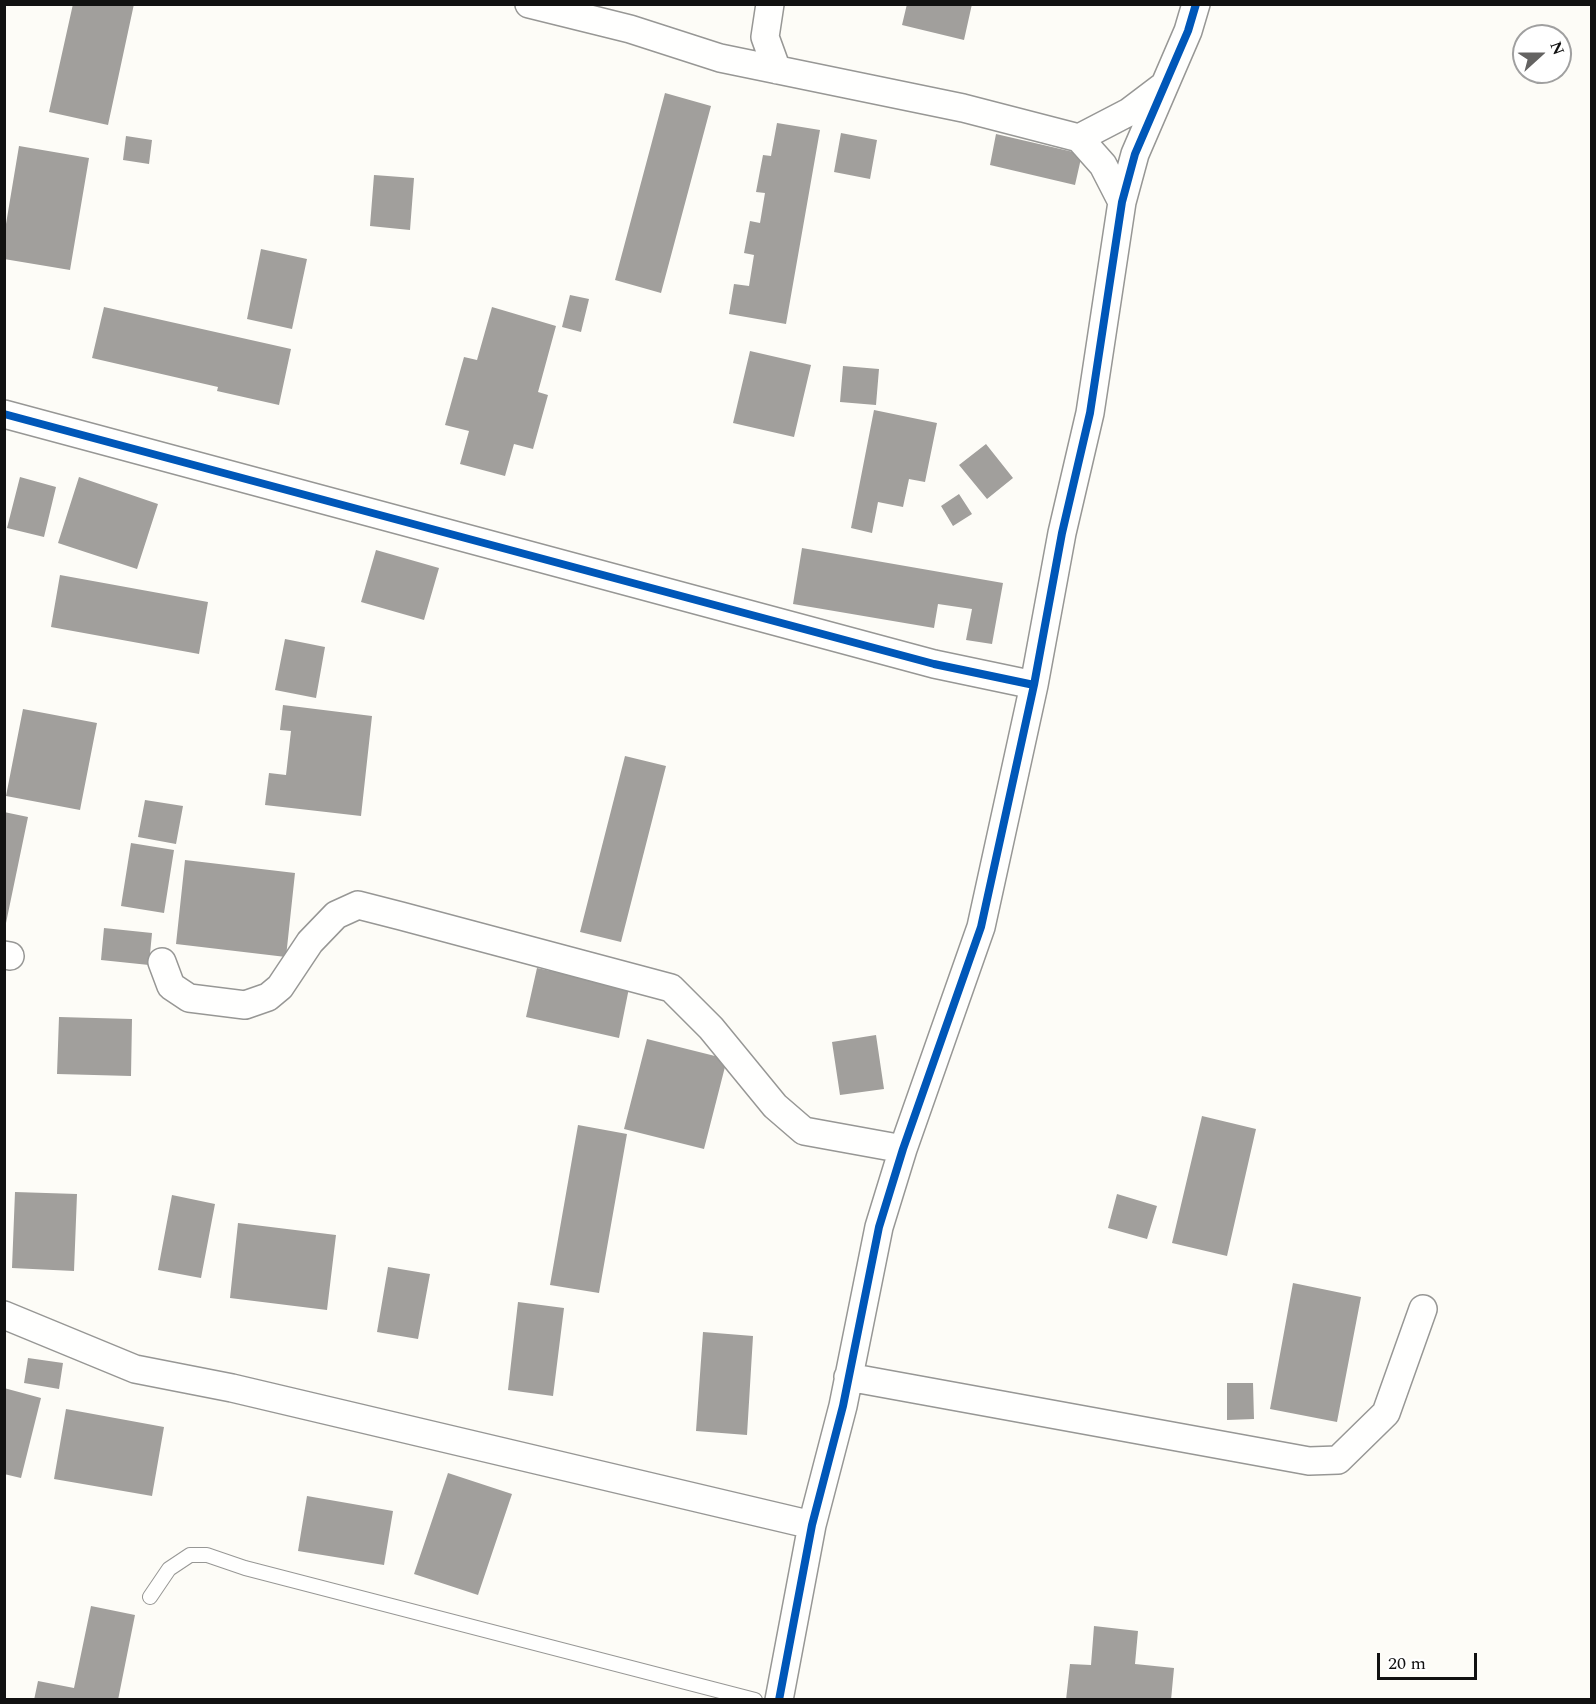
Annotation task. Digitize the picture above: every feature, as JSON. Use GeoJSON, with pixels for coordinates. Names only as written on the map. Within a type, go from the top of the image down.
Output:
{"type":"FeatureCollection","features":[{"type":"Feature","properties":{"kind":"street"},"geometry":{"type":"LineString","coordinates":[[529,4],[630,29],[720,58],[963,108],[1079,138],[1103,165],[1122,202]]}},
{"type":"Feature","properties":{"kind":"street"},"geometry":{"type":"LineString","coordinates":[[770,4],[765,37],[777,70]]}},
{"type":"Feature","properties":{"kind":"street"},"geometry":{"type":"LineString","coordinates":[[779,1700],[812,1525],[848,1377],[879,1227],[903,1149],[981,927],[1034,685],[1062,533],[1090,413],[1122,202],[1135,154],[1188,31],[1196,4]]}},
{"type":"Feature","properties":{"kind":"street"},"geometry":{"type":"LineString","coordinates":[[1079,138],[1129,112],[1164,86]]}},
{"type":"Feature","properties":{"kind":"street"},"geometry":{"type":"LineString","coordinates":[[4,414],[934,664],[1034,685]]}},
{"type":"Feature","properties":{"kind":"street"},"geometry":{"type":"LineString","coordinates":[[162,962],[171,986],[189,998],[245,1005],[268,997],[280,987],[310,942],[336,915],[358,905],[671,988],[711,1028],[775,1106],[804,1131],[903,1149]]}},
{"type":"Feature","properties":{"kind":"street"},"geometry":{"type":"LineString","coordinates":[[848,1377],[1309,1461],[1338,1461],[1386,1413],[1423,1309]]}},
{"type":"Feature","properties":{"kind":"street"},"geometry":{"type":"LineString","coordinates":[[4,1315],[135,1369],[232,1388],[812,1525]]}},
{"type":"Feature","properties":{"kind":"lane"},"geometry":{"type":"LineString","coordinates":[[150,1597],[169,1569],[190,1555],[207,1555],[245,1568],[755,1700]]}},
{"type":"Feature","properties":{"kind":"building"},"geometry":{"type":"Polygon","coordinates":[[[73,4],[134,4],[108,125],[49,112],[73,4]]]}},
{"type":"Feature","properties":{"kind":"building"},"geometry":{"type":"Polygon","coordinates":[[[907,4],[972,4],[964,40],[902,25],[907,4]]]}},
{"type":"Feature","properties":{"kind":"building"},"geometry":{"type":"Polygon","coordinates":[[[665,93],[711,106],[661,293],[615,280],[665,93]]]}},
{"type":"Feature","properties":{"kind":"building"},"geometry":{"type":"Polygon","coordinates":[[[777,123],[820,130],[786,324],[729,314],[734,284],[749,286],[754,255],[744,253],[750,221],[760,223],[765,193],[756,192],[763,155],[771,156],[777,123]]]}},
{"type":"Feature","properties":{"kind":"building"},"geometry":{"type":"Polygon","coordinates":[[[841,133],[877,140],[870,179],[834,172],[841,133]]]}},
{"type":"Feature","properties":{"kind":"building"},"geometry":{"type":"Polygon","coordinates":[[[996,134],[1082,154],[1075,185],[990,165],[996,134]]]}},
{"type":"Feature","properties":{"kind":"building"},"geometry":{"type":"Polygon","coordinates":[[[126,136],[152,140],[149,164],[123,160],[126,136]]]}},
{"type":"Feature","properties":{"kind":"building"},"geometry":{"type":"Polygon","coordinates":[[[19,146],[89,158],[70,270],[4,259],[4,236],[19,146]]]}},
{"type":"Feature","properties":{"kind":"building"},"geometry":{"type":"Polygon","coordinates":[[[374,175],[414,178],[410,230],[370,226],[374,175]]]}},
{"type":"Feature","properties":{"kind":"building"},"geometry":{"type":"Polygon","coordinates":[[[261,249],[307,259],[292,329],[247,319],[261,249]]]}},
{"type":"Feature","properties":{"kind":"building"},"geometry":{"type":"Polygon","coordinates":[[[570,295],[589,299],[581,332],[562,327],[570,295]]]}},
{"type":"Feature","properties":{"kind":"building"},"geometry":{"type":"Polygon","coordinates":[[[104,307],[291,349],[279,405],[217,391],[218,387],[92,358],[104,307]]]}},
{"type":"Feature","properties":{"kind":"building"},"geometry":{"type":"Polygon","coordinates":[[[492,307],[556,326],[538,392],[548,395],[533,449],[514,444],[505,476],[460,464],[469,431],[445,425],[464,357],[477,360],[492,307]]]}},
{"type":"Feature","properties":{"kind":"building"},"geometry":{"type":"Polygon","coordinates":[[[750,351],[811,365],[794,437],[733,423],[750,351]]]}},
{"type":"Feature","properties":{"kind":"building"},"geometry":{"type":"Polygon","coordinates":[[[843,366],[879,369],[876,405],[840,402],[843,366]]]}},
{"type":"Feature","properties":{"kind":"building"},"geometry":{"type":"Polygon","coordinates":[[[874,410],[937,423],[925,482],[909,479],[903,507],[878,502],[872,533],[851,528],[874,410]]]}},
{"type":"Feature","properties":{"kind":"building"},"geometry":{"type":"Polygon","coordinates":[[[986,444],[1013,478],[987,499],[959,465],[986,444]]]}},
{"type":"Feature","properties":{"kind":"building"},"geometry":{"type":"Polygon","coordinates":[[[20,477],[56,487],[44,537],[7,528],[20,477]]]}},
{"type":"Feature","properties":{"kind":"building"},"geometry":{"type":"Polygon","coordinates":[[[79,477],[158,504],[137,569],[58,543],[79,477]]]}},
{"type":"Feature","properties":{"kind":"building"},"geometry":{"type":"Polygon","coordinates":[[[959,494],[972,514],[953,526],[941,506],[959,494]]]}},
{"type":"Feature","properties":{"kind":"building"},"geometry":{"type":"Polygon","coordinates":[[[802,548],[1003,583],[992,644],[966,640],[972,609],[938,604],[934,628],[793,604],[802,548]]]}},
{"type":"Feature","properties":{"kind":"building"},"geometry":{"type":"Polygon","coordinates":[[[376,550],[439,568],[424,620],[361,602],[376,550]]]}},
{"type":"Feature","properties":{"kind":"building"},"geometry":{"type":"Polygon","coordinates":[[[60,575],[208,602],[199,654],[51,627],[60,575]]]}},
{"type":"Feature","properties":{"kind":"building"},"geometry":{"type":"Polygon","coordinates":[[[285,639],[325,647],[316,698],[275,690],[285,639]]]}},
{"type":"Feature","properties":{"kind":"building"},"geometry":{"type":"Polygon","coordinates":[[[283,705],[372,716],[361,816],[265,805],[269,773],[286,775],[291,731],[280,730],[283,705]]]}},
{"type":"Feature","properties":{"kind":"building"},"geometry":{"type":"Polygon","coordinates":[[[23,709],[97,723],[80,810],[6,796],[23,709]]]}},
{"type":"Feature","properties":{"kind":"building"},"geometry":{"type":"Polygon","coordinates":[[[625,756],[666,766],[621,942],[580,932],[625,756]]]}},
{"type":"Feature","properties":{"kind":"building"},"geometry":{"type":"Polygon","coordinates":[[[145,800],[183,806],[176,844],[138,837],[145,800]]]}},
{"type":"Feature","properties":{"kind":"building"},"geometry":{"type":"Polygon","coordinates":[[[4,812],[28,817],[6,923],[4,923],[4,812]]]}},
{"type":"Feature","properties":{"kind":"building"},"geometry":{"type":"Polygon","coordinates":[[[131,843],[174,850],[164,913],[121,906],[131,843]]]}},
{"type":"Feature","properties":{"kind":"building"},"geometry":{"type":"Polygon","coordinates":[[[185,860],[295,873],[286,957],[176,944],[185,860]]]}},
{"type":"Feature","properties":{"kind":"building"},"geometry":{"type":"Polygon","coordinates":[[[104,928],[152,933],[149,965],[101,960],[104,928]]]}},
{"type":"Feature","properties":{"kind":"building"},"geometry":{"type":"Polygon","coordinates":[[[537,968],[629,988],[619,1038],[526,1017],[537,968]]]}},
{"type":"Feature","properties":{"kind":"building"},"geometry":{"type":"Polygon","coordinates":[[[59,1017],[132,1019],[131,1076],[57,1074],[59,1017]]]}},
{"type":"Feature","properties":{"kind":"building"},"geometry":{"type":"Polygon","coordinates":[[[876,1035],[884,1089],[840,1095],[832,1042],[876,1035]]]}},
{"type":"Feature","properties":{"kind":"building"},"geometry":{"type":"Polygon","coordinates":[[[647,1039],[727,1059],[704,1149],[624,1129],[647,1039]]]}},
{"type":"Feature","properties":{"kind":"building"},"geometry":{"type":"Polygon","coordinates":[[[1202,1116],[1256,1129],[1227,1256],[1172,1243],[1202,1116]]]}},
{"type":"Feature","properties":{"kind":"building"},"geometry":{"type":"Polygon","coordinates":[[[578,1125],[627,1134],[599,1293],[550,1285],[578,1125]]]}},
{"type":"Feature","properties":{"kind":"building"},"geometry":{"type":"Polygon","coordinates":[[[15,1192],[77,1194],[74,1271],[12,1268],[15,1192]]]}},
{"type":"Feature","properties":{"kind":"building"},"geometry":{"type":"Polygon","coordinates":[[[1117,1194],[1157,1206],[1147,1239],[1108,1228],[1117,1194]]]}},
{"type":"Feature","properties":{"kind":"building"},"geometry":{"type":"Polygon","coordinates":[[[172,1195],[215,1204],[201,1278],[158,1270],[172,1195]]]}},
{"type":"Feature","properties":{"kind":"building"},"geometry":{"type":"Polygon","coordinates":[[[238,1223],[336,1235],[327,1310],[230,1298],[238,1223]]]}},
{"type":"Feature","properties":{"kind":"building"},"geometry":{"type":"Polygon","coordinates":[[[388,1267],[430,1274],[418,1339],[377,1332],[388,1267]]]}},
{"type":"Feature","properties":{"kind":"building"},"geometry":{"type":"Polygon","coordinates":[[[1293,1283],[1361,1297],[1337,1422],[1270,1409],[1293,1283]]]}},
{"type":"Feature","properties":{"kind":"building"},"geometry":{"type":"Polygon","coordinates":[[[518,1302],[564,1308],[553,1396],[508,1390],[518,1302]]]}},
{"type":"Feature","properties":{"kind":"building"},"geometry":{"type":"Polygon","coordinates":[[[703,1332],[753,1336],[747,1435],[696,1431],[703,1332]]]}},
{"type":"Feature","properties":{"kind":"building"},"geometry":{"type":"Polygon","coordinates":[[[28,1358],[63,1363],[59,1389],[24,1383],[28,1358]]]}},
{"type":"Feature","properties":{"kind":"building"},"geometry":{"type":"Polygon","coordinates":[[[1227,1383],[1253,1383],[1254,1419],[1227,1420],[1227,1383]]]}},
{"type":"Feature","properties":{"kind":"building"},"geometry":{"type":"Polygon","coordinates":[[[4,1388],[41,1398],[21,1478],[4,1474],[4,1388]]]}},
{"type":"Feature","properties":{"kind":"building"},"geometry":{"type":"Polygon","coordinates":[[[66,1409],[164,1427],[152,1496],[54,1479],[66,1409]]]}},
{"type":"Feature","properties":{"kind":"building"},"geometry":{"type":"Polygon","coordinates":[[[448,1473],[512,1494],[478,1595],[414,1574],[448,1473]]]}},
{"type":"Feature","properties":{"kind":"building"},"geometry":{"type":"Polygon","coordinates":[[[307,1496],[393,1511],[384,1565],[298,1551],[307,1496]]]}},
{"type":"Feature","properties":{"kind":"building"},"geometry":{"type":"Polygon","coordinates":[[[91,1606],[135,1615],[118,1700],[34,1700],[38,1681],[74,1688],[91,1606]]]}},
{"type":"Feature","properties":{"kind":"building"},"geometry":{"type":"Polygon","coordinates":[[[1094,1626],[1138,1631],[1135,1664],[1174,1668],[1171,1700],[1066,1700],[1070,1664],[1091,1665],[1094,1626]]]}},
{"type":"Feature","properties":{"kind":"cycle path"},"geometry":{"type":"LineString","coordinates":[[779,1700],[812,1525],[843,1406],[879,1227],[903,1149],[981,927],[1034,685],[1062,533],[1090,413],[1122,202],[1135,154],[1188,31],[1196,4]]}},
{"type":"Feature","properties":{"kind":"cycle path"},"geometry":{"type":"LineString","coordinates":[[4,414],[934,664],[1034,685]]}}]}
